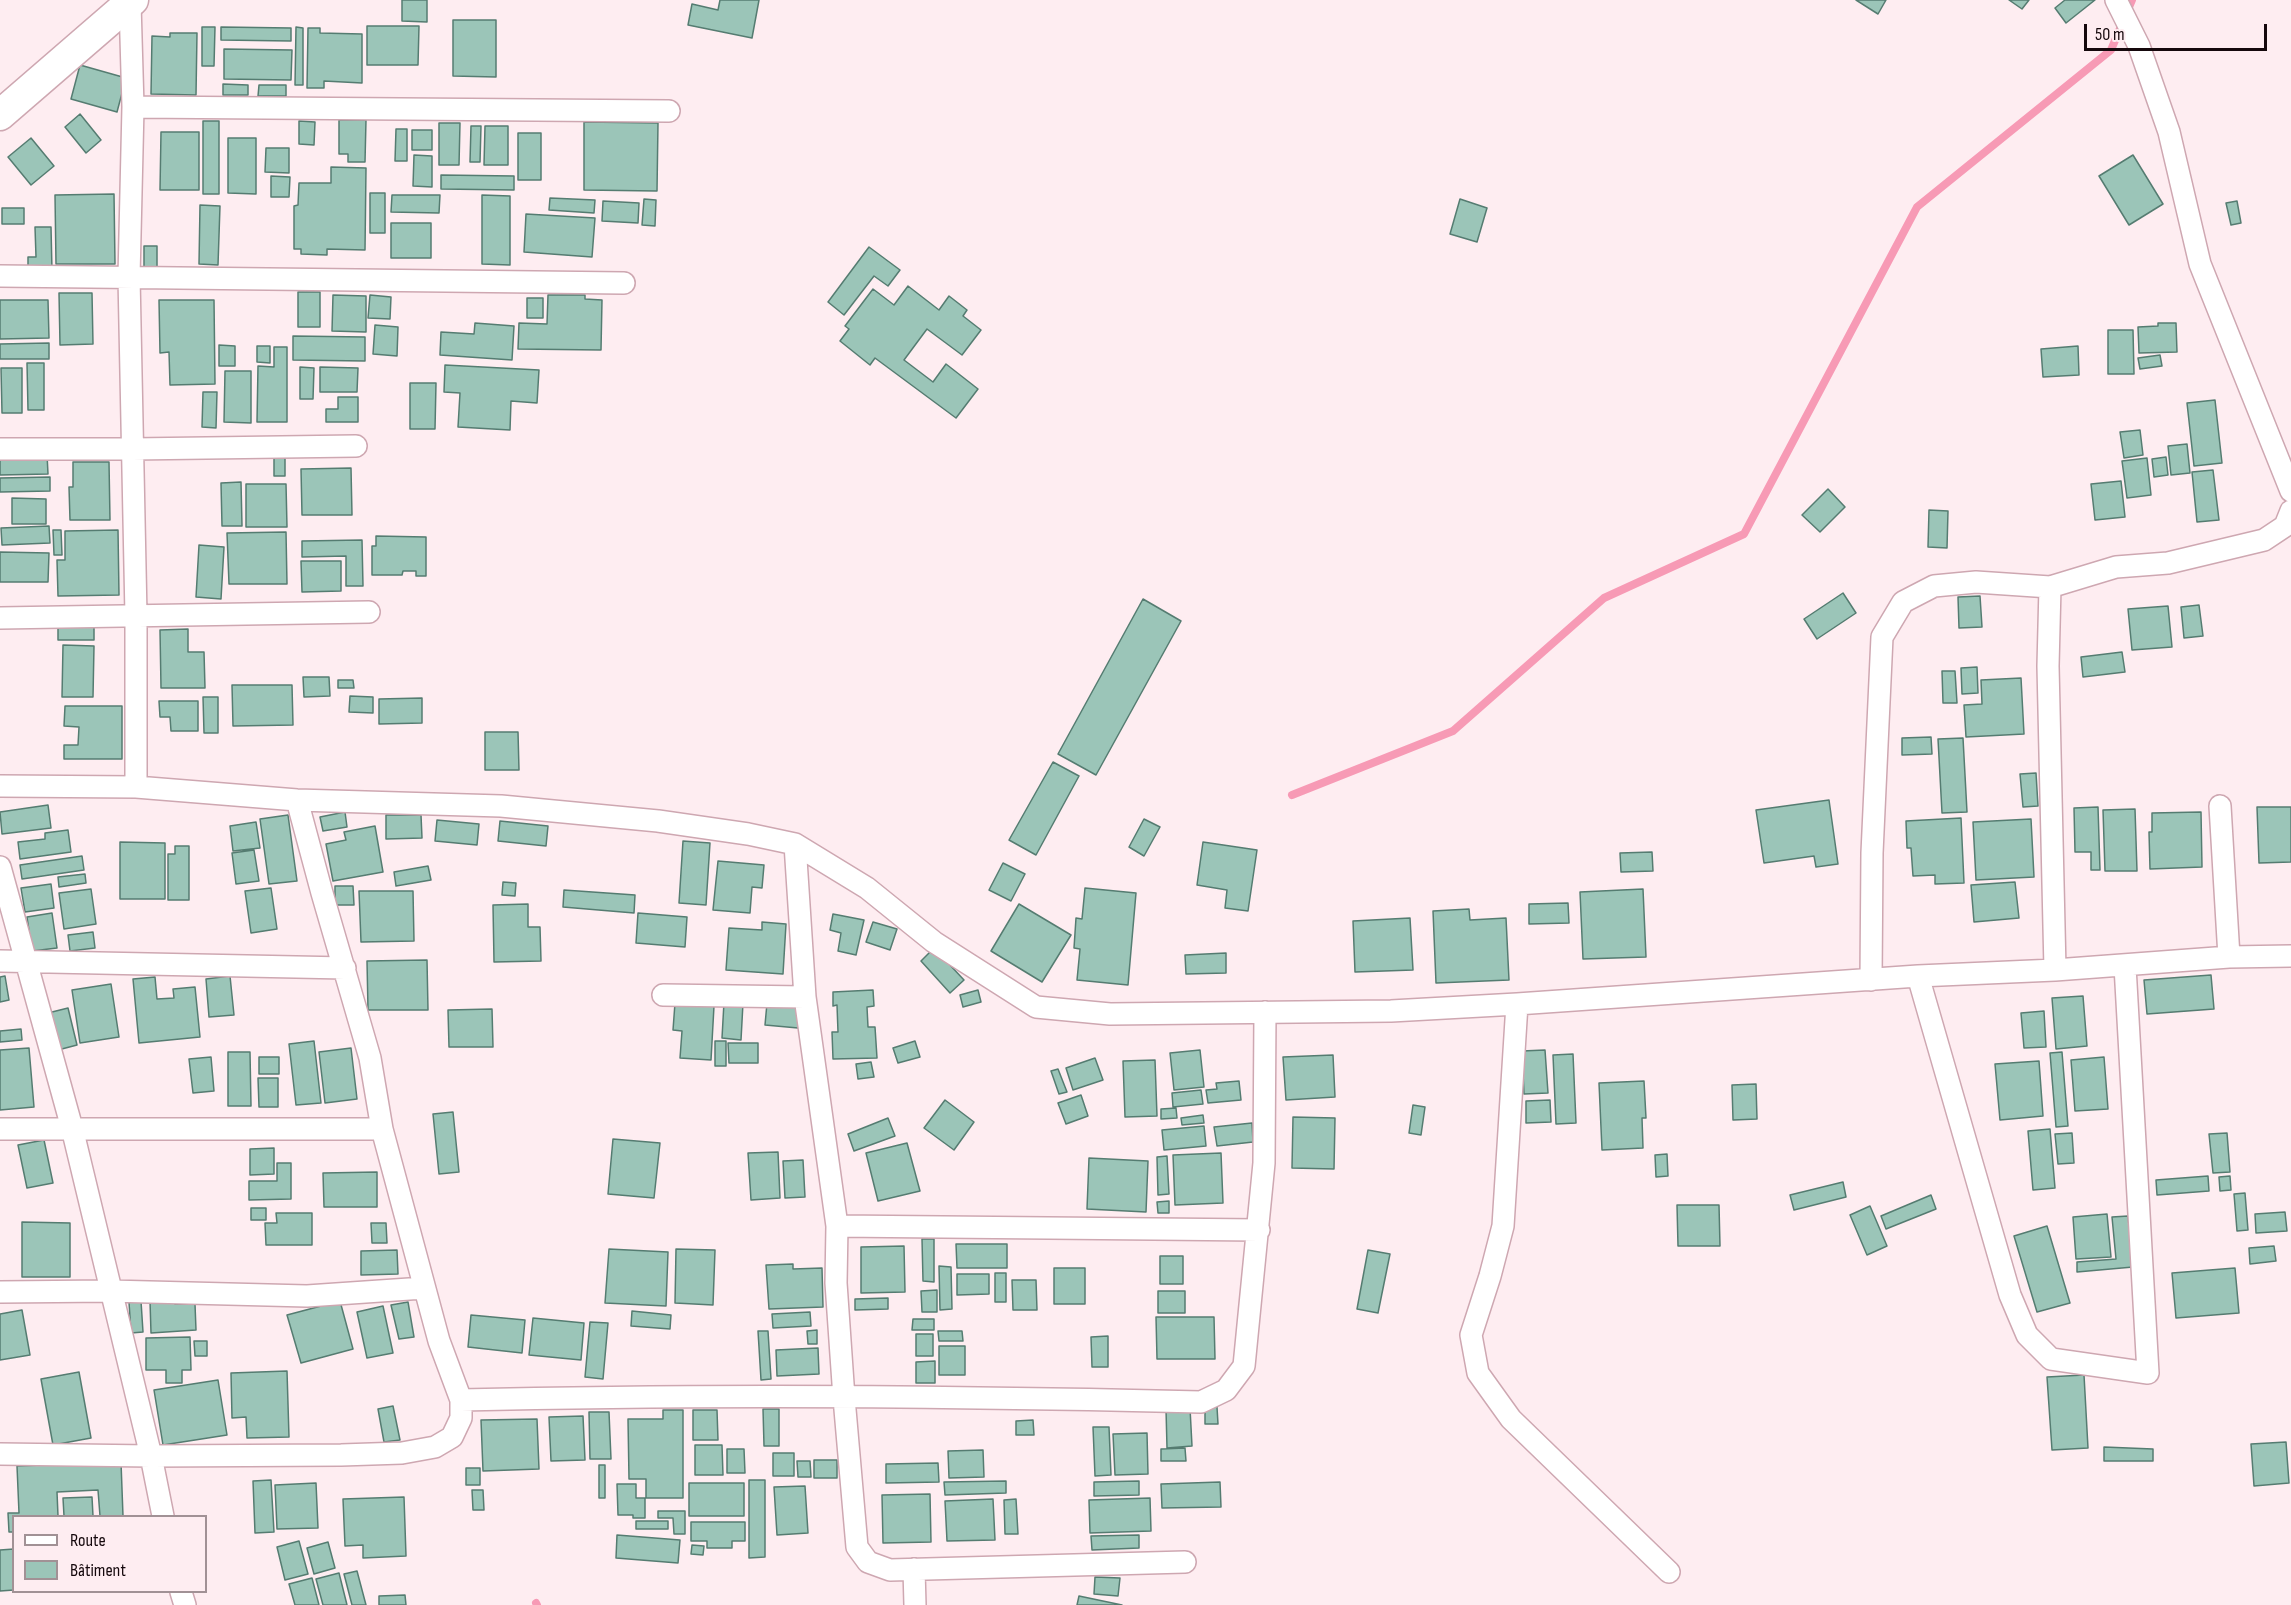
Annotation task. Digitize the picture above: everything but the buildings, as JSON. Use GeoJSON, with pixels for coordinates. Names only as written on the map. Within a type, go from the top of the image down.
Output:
{"type":"FeatureCollection","features":[{"type":"Feature","properties":{"kind":"street"},"geometry":{"type":"LineString","coordinates":[[2116,0],[2139,46],[2169,132],[2200,264],[2291,491]]}},
{"type":"Feature","properties":{"kind":"street"},"geometry":{"type":"LineString","coordinates":[[131,2],[133,107],[129,277],[136,616],[136,787]]}},
{"type":"Feature","properties":{"kind":"street"},"geometry":{"type":"LineString","coordinates":[[0,115],[131,2]]}},
{"type":"Feature","properties":{"kind":"street"},"geometry":{"type":"LineString","coordinates":[[133,107],[669,111]]}},
{"type":"Feature","properties":{"kind":"street"},"geometry":{"type":"LineString","coordinates":[[0,276],[624,283]]}},
{"type":"Feature","properties":{"kind":"street"},"geometry":{"type":"LineString","coordinates":[[0,448],[356,446]]}},
{"type":"Feature","properties":{"kind":"street"},"geometry":{"type":"LineString","coordinates":[[1871,980],[1872,853],[1882,637],[1903,602],[1934,586],[1976,582],[2050,587],[2116,567],[2168,563],[2264,540],[2285,526],[2291,511]]}},
{"type":"Feature","properties":{"kind":"street"},"geometry":{"type":"LineString","coordinates":[[2050,587],[2048,666],[2055,970]]}},
{"type":"Feature","properties":{"kind":"street"},"geometry":{"type":"LineString","coordinates":[[0,618],[369,612]]}},
{"type":"Feature","properties":{"kind":"street"},"geometry":{"type":"LineString","coordinates":[[0,786],[136,787],[297,800],[501,806],[658,821],[748,834],[795,844],[867,888],[934,942],[1036,1006],[1110,1014],[1391,1011],[1918,976],[2125,966],[2229,957],[2291,956]]}},
{"type":"Feature","properties":{"kind":"street"},"geometry":{"type":"LineString","coordinates":[[0,1454],[151,1456],[402,1453],[435,1447],[452,1437],[461,1418],[461,1400],[439,1341],[424,1288],[382,1129],[370,1058],[297,800]]}},
{"type":"Feature","properties":{"kind":"street"},"geometry":{"type":"LineString","coordinates":[[2220,806],[2229,957]]}},
{"type":"Feature","properties":{"kind":"street"},"geometry":{"type":"LineString","coordinates":[[795,844],[805,997],[837,1226],[836,1282],[843,1398],[857,1547],[868,1562],[890,1570],[1185,1562]]}},
{"type":"Feature","properties":{"kind":"street"},"geometry":{"type":"LineString","coordinates":[[0,867],[72,1128],[151,1456],[163,1515]]}},
{"type":"Feature","properties":{"kind":"street"},"geometry":{"type":"LineString","coordinates":[[0,962],[345,968]]}},
{"type":"Feature","properties":{"kind":"street"},"geometry":{"type":"LineString","coordinates":[[1918,976],[2010,1295],[2027,1335],[2051,1359],[2148,1373],[2125,966]]}},
{"type":"Feature","properties":{"kind":"street"},"geometry":{"type":"LineString","coordinates":[[663,995],[805,997]]}},
{"type":"Feature","properties":{"kind":"street"},"geometry":{"type":"LineString","coordinates":[[1517,1004],[1503,1226],[1490,1276],[1470,1335],[1478,1373],[1511,1419],[1669,1572]]}},
{"type":"Feature","properties":{"kind":"street"},"geometry":{"type":"LineString","coordinates":[[461,1400],[625,1396],[1008,1398],[1200,1402],[1226,1390],[1244,1366],[1259,1230],[1264,1163],[1265,1012]]}},
{"type":"Feature","properties":{"kind":"street"},"geometry":{"type":"LineString","coordinates":[[0,1129],[382,1129]]}},
{"type":"Feature","properties":{"kind":"street"},"geometry":{"type":"LineString","coordinates":[[837,1226],[1259,1230]]}},
{"type":"Feature","properties":{"kind":"street"},"geometry":{"type":"LineString","coordinates":[[0,1292],[307,1296],[424,1288]]}},
{"type":"Feature","properties":{"kind":"street"},"geometry":{"type":"LineString","coordinates":[[914,1569],[915,1605]]}},
{"type":"Feature","properties":{"kind":"waterway"},"geometry":{"type":"LineString","coordinates":[[1292,795],[1453,731],[1604,598],[1744,534],[1917,207],[2111,50],[2132,0]]}}]}
